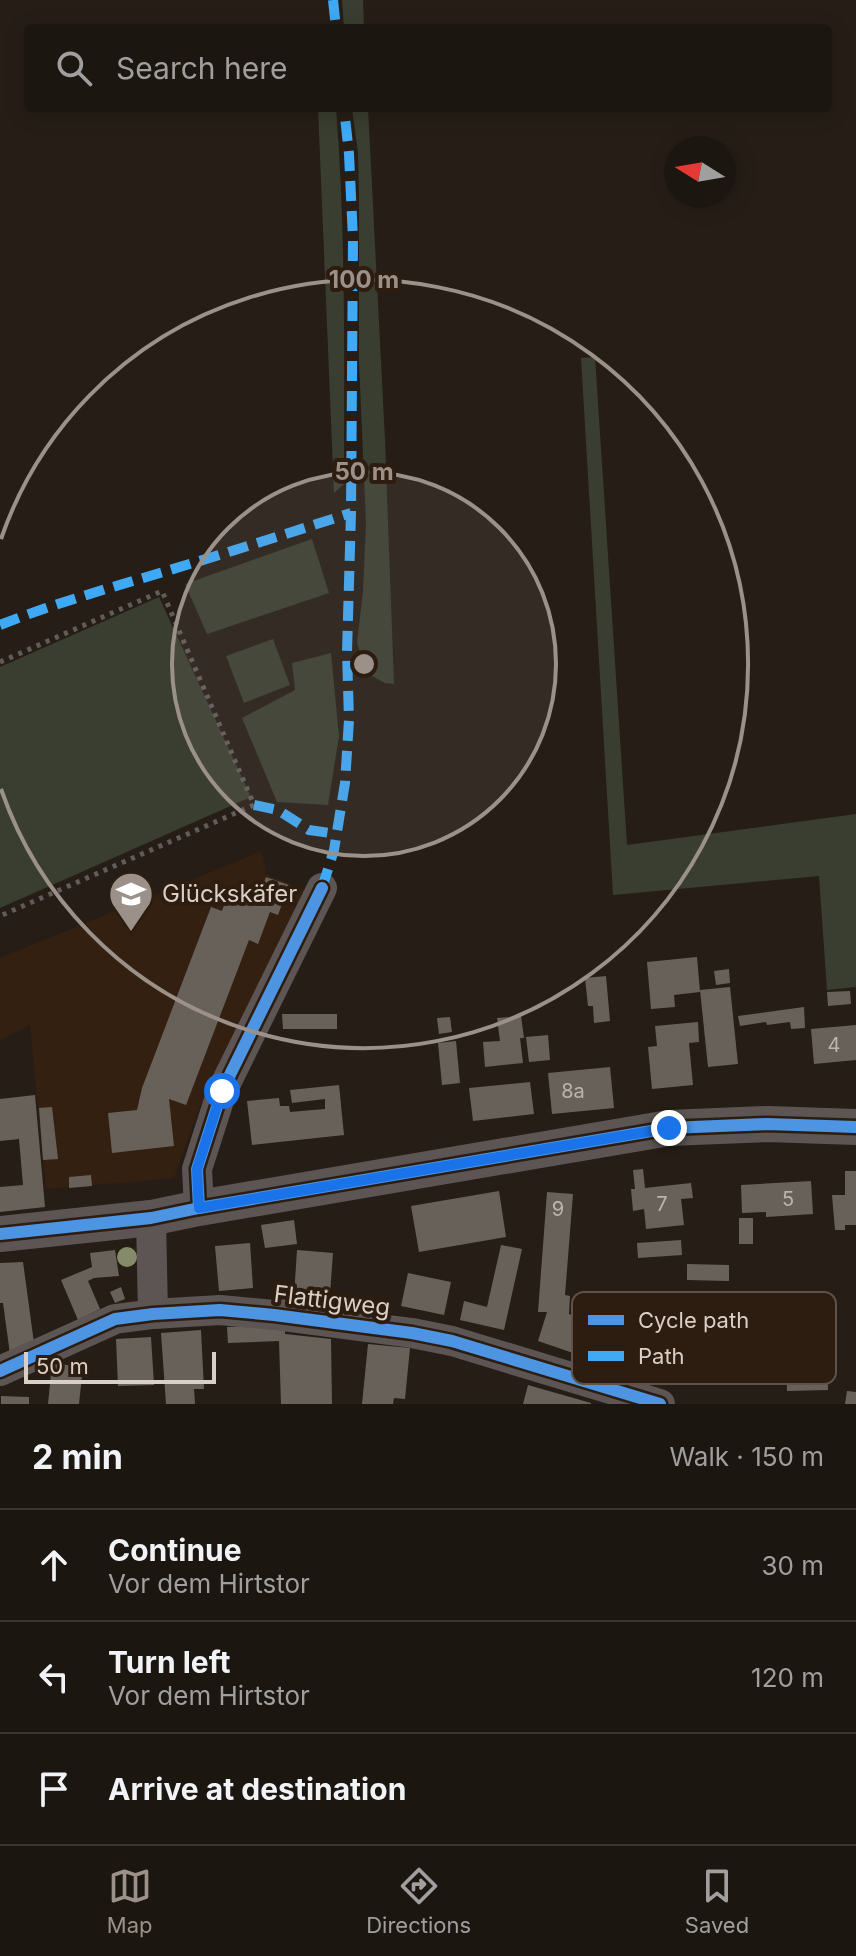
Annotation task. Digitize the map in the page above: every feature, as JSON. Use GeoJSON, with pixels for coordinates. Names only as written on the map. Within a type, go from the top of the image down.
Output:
{"type":"FeatureCollection","features":[{"type":"Feature","properties":{"kind":"street"},"geometry":{"type":"LineString","coordinates":[[199,1208],[197,1169],[222,1091],[322,888]]}},
{"type":"Feature","properties":{"kind":"street"},"geometry":{"type":"LineString","coordinates":[[0,1234],[151,1218],[669,1128],[767,1124],[856,1127]]}},
{"type":"Feature","properties":{"kind":"street"},"geometry":{"type":"LineString","coordinates":[[151,1218],[153,1314]]}},
{"type":"Feature","properties":{"kind":"street","name":"Flattigweg"},"geometry":{"type":"LineString","coordinates":[[0,1371],[115,1319],[220,1310],[412,1333],[452,1341],[572,1377]]}},
{"type":"Feature","properties":{"kind":"street","name":"Flattigweg"},"geometry":{"type":"LineString","coordinates":[[594,1384],[660,1404]]}},
{"type":"Feature","properties":{"kind":"path"},"geometry":{"type":"LineString","coordinates":[[0,662],[162,591],[254,805],[0,916]]}},
{"type":"Feature","properties":{"kind":"shaded area"},"geometry":{"type":"Polygon","coordinates":[[[262,851],[266,874],[306,890],[198,1110],[174,1178],[46,1189],[30,1025],[0,1040],[0,958],[262,851]]]}},
{"type":"Feature","properties":{"kind":"green space"},"geometry":{"type":"Polygon","coordinates":[[[342,0],[363,0],[364,24],[344,24],[342,0]]]}},
{"type":"Feature","properties":{"kind":"green space"},"geometry":{"type":"Polygon","coordinates":[[[318,112],[336,112],[341,202],[344,484],[334,493],[318,112]]]}},
{"type":"Feature","properties":{"kind":"green space"},"geometry":{"type":"Polygon","coordinates":[[[353,112],[368,112],[394,684],[368,674],[357,643],[366,524],[359,362],[358,153],[353,112]]]}},
{"type":"Feature","properties":{"kind":"green space"},"geometry":{"type":"Polygon","coordinates":[[[595,357],[627,845],[856,814],[856,987],[827,990],[819,876],[613,895],[581,358],[595,357]]]}},
{"type":"Feature","properties":{"kind":"green space"},"geometry":{"type":"Polygon","coordinates":[[[312,539],[329,593],[207,634],[185,584],[312,539]]]}},
{"type":"Feature","properties":{"kind":"green space"},"geometry":{"type":"Polygon","coordinates":[[[159,597],[251,797],[0,908],[0,667],[159,597]]]}},
{"type":"Feature","properties":{"kind":"green space"},"geometry":{"type":"Polygon","coordinates":[[[273,639],[290,685],[244,703],[226,656],[273,639]]]}},
{"type":"Feature","properties":{"kind":"green space"},"geometry":{"type":"Polygon","coordinates":[[[331,653],[339,736],[328,805],[277,802],[242,718],[295,690],[292,663],[331,653]]]}},
{"type":"Feature","properties":{"kind":"building"},"geometry":{"type":"Polygon","coordinates":[[[266,877],[289,885],[278,915],[270,912],[258,944],[249,940],[186,1105],[169,1099],[174,1146],[112,1153],[108,1113],[137,1110],[142,1088],[211,907],[222,911],[230,888],[258,899],[266,877]]]}},
{"type":"Feature","properties":{"kind":"building"},"geometry":{"type":"Polygon","coordinates":[[[697,957],[700,992],[674,995],[675,1007],[651,1009],[647,962],[697,957]]]}},
{"type":"Feature","properties":{"kind":"building"},"geometry":{"type":"Polygon","coordinates":[[[729,969],[730,983],[716,985],[714,971],[729,969]]]}},
{"type":"Feature","properties":{"kind":"building"},"geometry":{"type":"Polygon","coordinates":[[[606,976],[610,1021],[594,1023],[593,1006],[588,1006],[585,978],[606,976]]]}},
{"type":"Feature","properties":{"kind":"building"},"geometry":{"type":"Polygon","coordinates":[[[730,987],[738,1064],[708,1067],[700,990],[730,987]]]}},
{"type":"Feature","properties":{"kind":"building"},"geometry":{"type":"Polygon","coordinates":[[[850,991],[851,1004],[828,1006],[827,992],[850,991]]]}},
{"type":"Feature","properties":{"kind":"building"},"geometry":{"type":"Polygon","coordinates":[[[804,1007],[805,1028],[791,1029],[790,1022],[740,1026],[738,1016],[804,1007]]]}},
{"type":"Feature","properties":{"kind":"building"},"geometry":{"type":"Polygon","coordinates":[[[282,1014],[337,1014],[337,1029],[283,1029],[282,1014]]]}},
{"type":"Feature","properties":{"kind":"building"},"geometry":{"type":"Polygon","coordinates":[[[521,1016],[523,1063],[485,1067],[483,1042],[500,1041],[497,1018],[521,1016]]]}},
{"type":"Feature","properties":{"kind":"building"},"geometry":{"type":"Polygon","coordinates":[[[450,1017],[452,1032],[439,1034],[437,1018],[450,1017]]]}},
{"type":"Feature","properties":{"kind":"building"},"geometry":{"type":"Polygon","coordinates":[[[698,1022],[699,1042],[689,1043],[693,1085],[652,1089],[648,1047],[657,1046],[655,1026],[698,1022]]]}},
{"type":"Feature","properties":{"kind":"building"},"geometry":{"type":"Polygon","coordinates":[[[856,1025],[856,1060],[814,1064],[811,1029],[856,1025]]]}},
{"type":"Feature","properties":{"kind":"building"},"geometry":{"type":"Polygon","coordinates":[[[548,1035],[550,1060],[529,1062],[526,1037],[548,1035]]]}},
{"type":"Feature","properties":{"kind":"building"},"geometry":{"type":"Polygon","coordinates":[[[456,1041],[460,1083],[442,1085],[438,1043],[456,1041]]]}},
{"type":"Feature","properties":{"kind":"building"},"geometry":{"type":"Polygon","coordinates":[[[610,1067],[614,1108],[552,1114],[548,1073],[610,1067]]]}},
{"type":"Feature","properties":{"kind":"building"},"geometry":{"type":"Polygon","coordinates":[[[530,1082],[534,1114],[473,1121],[469,1088],[530,1082]]]}},
{"type":"Feature","properties":{"kind":"building"},"geometry":{"type":"Polygon","coordinates":[[[339,1085],[344,1135],[252,1145],[247,1101],[279,1098],[280,1106],[289,1106],[290,1112],[325,1109],[325,1099],[292,1103],[290,1090],[339,1085]]]}},
{"type":"Feature","properties":{"kind":"building"},"geometry":{"type":"Polygon","coordinates":[[[35,1095],[45,1207],[0,1212],[0,1187],[23,1185],[19,1139],[0,1141],[0,1099],[35,1095]]]}},
{"type":"Feature","properties":{"kind":"building"},"geometry":{"type":"Polygon","coordinates":[[[52,1107],[58,1159],[43,1160],[39,1108],[52,1107]]]}},
{"type":"Feature","properties":{"kind":"building"},"geometry":{"type":"Polygon","coordinates":[[[643,1169],[645,1188],[691,1183],[693,1198],[681,1199],[684,1225],[646,1229],[644,1209],[633,1211],[631,1189],[635,1189],[633,1170],[643,1169]]]}},
{"type":"Feature","properties":{"kind":"building"},"geometry":{"type":"Polygon","coordinates":[[[845,1171],[856,1171],[856,1225],[845,1225],[845,1230],[835,1230],[832,1195],[845,1195],[845,1171]]]}},
{"type":"Feature","properties":{"kind":"building"},"geometry":{"type":"Polygon","coordinates":[[[91,1175],[92,1186],[69,1188],[69,1177],[91,1175]]]}},
{"type":"Feature","properties":{"kind":"building"},"geometry":{"type":"Polygon","coordinates":[[[811,1181],[813,1214],[766,1217],[766,1212],[742,1213],[741,1185],[811,1181]]]}},
{"type":"Feature","properties":{"kind":"building"},"geometry":{"type":"Polygon","coordinates":[[[499,1191],[506,1237],[419,1252],[411,1206],[499,1191]]]}},
{"type":"Feature","properties":{"kind":"building"},"geometry":{"type":"Polygon","coordinates":[[[547,1192],[573,1194],[565,1295],[570,1296],[572,1353],[538,1341],[547,1312],[538,1312],[547,1192]]]}},
{"type":"Feature","properties":{"kind":"building"},"geometry":{"type":"Polygon","coordinates":[[[739,1218],[753,1218],[753,1244],[739,1244],[739,1218]]]}},
{"type":"Feature","properties":{"kind":"building"},"geometry":{"type":"Polygon","coordinates":[[[294,1220],[297,1244],[265,1248],[261,1225],[294,1220]]]}},
{"type":"Feature","properties":{"kind":"building"},"geometry":{"type":"Polygon","coordinates":[[[681,1240],[682,1255],[638,1258],[637,1243],[681,1240]]]}},
{"type":"Feature","properties":{"kind":"building"},"geometry":{"type":"Polygon","coordinates":[[[250,1243],[253,1288],[219,1291],[215,1246],[250,1243]]]}},
{"type":"Feature","properties":{"kind":"building"},"geometry":{"type":"Polygon","coordinates":[[[501,1245],[522,1249],[504,1330],[460,1320],[464,1301],[487,1307],[501,1245]]]}},
{"type":"Feature","properties":{"kind":"building"},"geometry":{"type":"Polygon","coordinates":[[[115,1250],[119,1276],[88,1281],[100,1309],[78,1320],[61,1280],[92,1267],[90,1253],[115,1250]]]}},
{"type":"Feature","properties":{"kind":"building"},"geometry":{"type":"Polygon","coordinates":[[[297,1250],[333,1253],[329,1308],[273,1302],[273,1293],[294,1296],[297,1250]]]}},
{"type":"Feature","properties":{"kind":"building"},"geometry":{"type":"Polygon","coordinates":[[[23,1262],[34,1343],[10,1354],[3,1303],[0,1303],[0,1263],[23,1262]]]}},
{"type":"Feature","properties":{"kind":"building"},"geometry":{"type":"Polygon","coordinates":[[[687,1264],[729,1265],[729,1281],[687,1280],[687,1264]]]}},
{"type":"Feature","properties":{"kind":"building"},"geometry":{"type":"Polygon","coordinates":[[[408,1273],[451,1282],[444,1315],[401,1306],[408,1273]]]}},
{"type":"Feature","properties":{"kind":"building"},"geometry":{"type":"Polygon","coordinates":[[[121,1287],[125,1299],[115,1303],[110,1292],[121,1287]]]}},
{"type":"Feature","properties":{"kind":"building"},"geometry":{"type":"Polygon","coordinates":[[[285,1325],[285,1334],[331,1339],[332,1404],[281,1404],[279,1341],[228,1343],[227,1327],[285,1325]]]}},
{"type":"Feature","properties":{"kind":"building"},"geometry":{"type":"Polygon","coordinates":[[[201,1330],[204,1389],[194,1389],[195,1404],[166,1404],[161,1333],[201,1330]]]}},
{"type":"Feature","properties":{"kind":"building"},"geometry":{"type":"Polygon","coordinates":[[[151,1337],[154,1385],[118,1386],[116,1339],[151,1337]]]}},
{"type":"Feature","properties":{"kind":"building"},"geometry":{"type":"Polygon","coordinates":[[[368,1344],[410,1348],[405,1399],[394,1398],[393,1404],[362,1404],[368,1344]]]}},
{"type":"Feature","properties":{"kind":"building"},"geometry":{"type":"Polygon","coordinates":[[[52,1364],[83,1366],[79,1404],[48,1404],[52,1364]]]}},
{"type":"Feature","properties":{"kind":"building"},"geometry":{"type":"Polygon","coordinates":[[[787,1384],[828,1384],[828,1390],[787,1391],[787,1384]]]}},
{"type":"Feature","properties":{"kind":"building"},"geometry":{"type":"Polygon","coordinates":[[[528,1385],[591,1403],[591,1404],[523,1404],[528,1385]]]}},
{"type":"Feature","properties":{"kind":"building"},"geometry":{"type":"Polygon","coordinates":[[[847,1391],[856,1392],[856,1404],[845,1404],[847,1391]]]}},
{"type":"Feature","properties":{"kind":"building"},"geometry":{"type":"Polygon","coordinates":[[[1,1396],[29,1397],[29,1404],[1,1404],[1,1396]]]}},
{"type":"Feature","properties":{"kind":"marked path"},"geometry":{"type":"LineString","coordinates":[[333,0],[336,24]]}},
{"type":"Feature","properties":{"kind":"marked path"},"geometry":{"type":"LineString","coordinates":[[322,888],[334,850],[345,783],[349,720],[347,652],[353,239],[344,112]]}},
{"type":"Feature","properties":{"kind":"marked path"},"geometry":{"type":"LineString","coordinates":[[0,625],[351,513]]}},
{"type":"Feature","properties":{"kind":"marked path"},"geometry":{"type":"LineString","coordinates":[[254,805],[278,810],[309,830],[337,834]]}},
{"type":"Feature","properties":{"kind":"cycle path"},"geometry":{"type":"LineString","coordinates":[[199,1208],[197,1169],[222,1091],[322,888]]}},
{"type":"Feature","properties":{"kind":"cycle path"},"geometry":{"type":"LineString","coordinates":[[0,1234],[151,1218],[669,1128],[767,1124],[856,1127]]}},
{"type":"Feature","properties":{"kind":"cycle path"},"geometry":{"type":"LineString","coordinates":[[0,1371],[115,1319],[220,1310],[412,1333],[452,1341],[572,1377]]}},
{"type":"Feature","properties":{"kind":"cycle path"},"geometry":{"type":"LineString","coordinates":[[594,1384],[660,1404]]}},
{"type":"Feature","properties":{"kind":"place","name":"Glückskäfer"},"geometry":{"type":"Point","coordinates":[131,933]}},
{"type":"Feature","properties":{"kind":"route"},"geometry":{"type":"LineString","coordinates":[[222,1091],[197,1169],[199,1208],[669,1128]]}}]}
